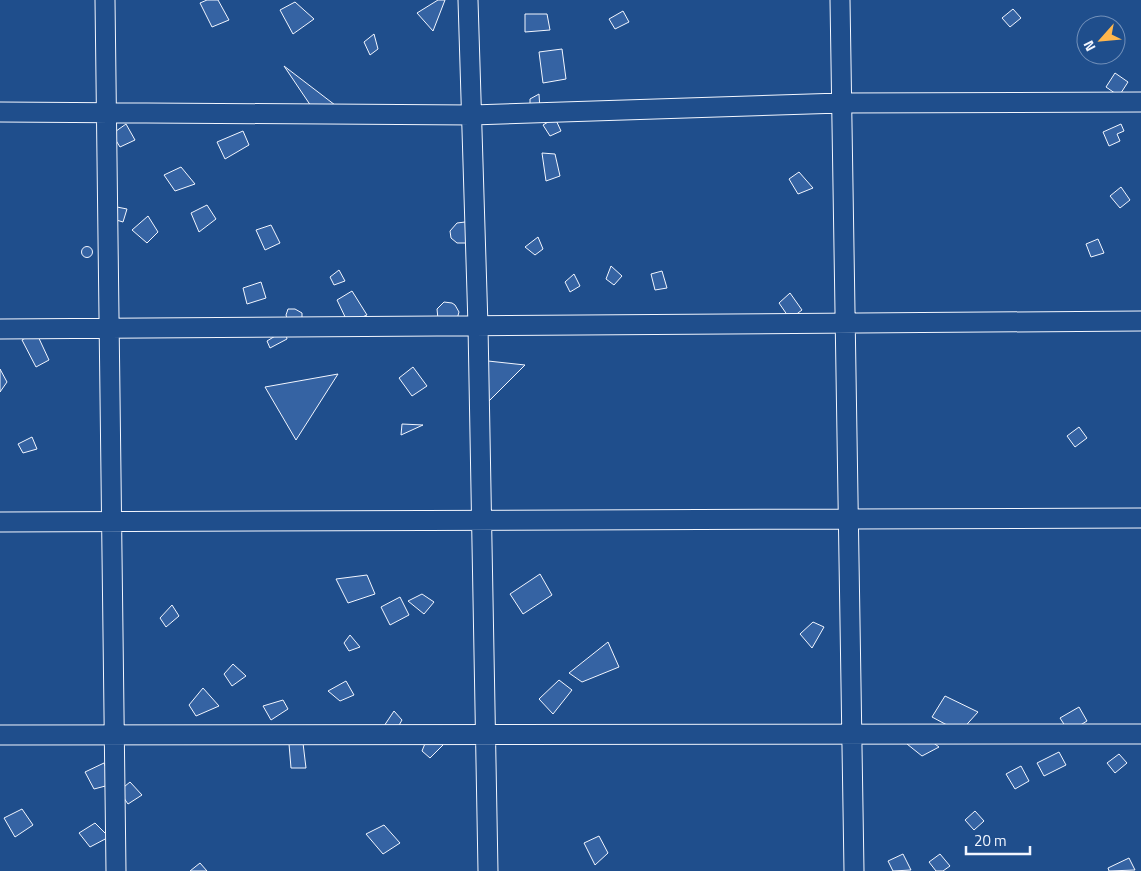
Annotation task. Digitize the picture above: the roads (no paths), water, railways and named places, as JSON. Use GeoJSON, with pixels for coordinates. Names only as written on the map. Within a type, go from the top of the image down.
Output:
{"type":"FeatureCollection","features":[{"type":"Feature","properties":{"kind":"street"},"geometry":{"type":"LineString","coordinates":[[105,0],[108,114],[116,871]]}},
{"type":"Feature","properties":{"kind":"street"},"geometry":{"type":"LineString","coordinates":[[468,0],[478,326],[488,871]]}},
{"type":"Feature","properties":{"kind":"street"},"geometry":{"type":"LineString","coordinates":[[840,0],[854,871]]}},
{"type":"Feature","properties":{"kind":"street"},"geometry":{"type":"LineString","coordinates":[[0,112],[472,115],[841,103],[1141,102]]}},
{"type":"Feature","properties":{"kind":"street"},"geometry":{"type":"LineString","coordinates":[[0,329],[1141,321]]}},
{"type":"Feature","properties":{"kind":"street"},"geometry":{"type":"LineString","coordinates":[[0,522],[1141,518]]}},
{"type":"Feature","properties":{"kind":"street"},"geometry":{"type":"LineString","coordinates":[[0,735],[1141,734]]}}]}
